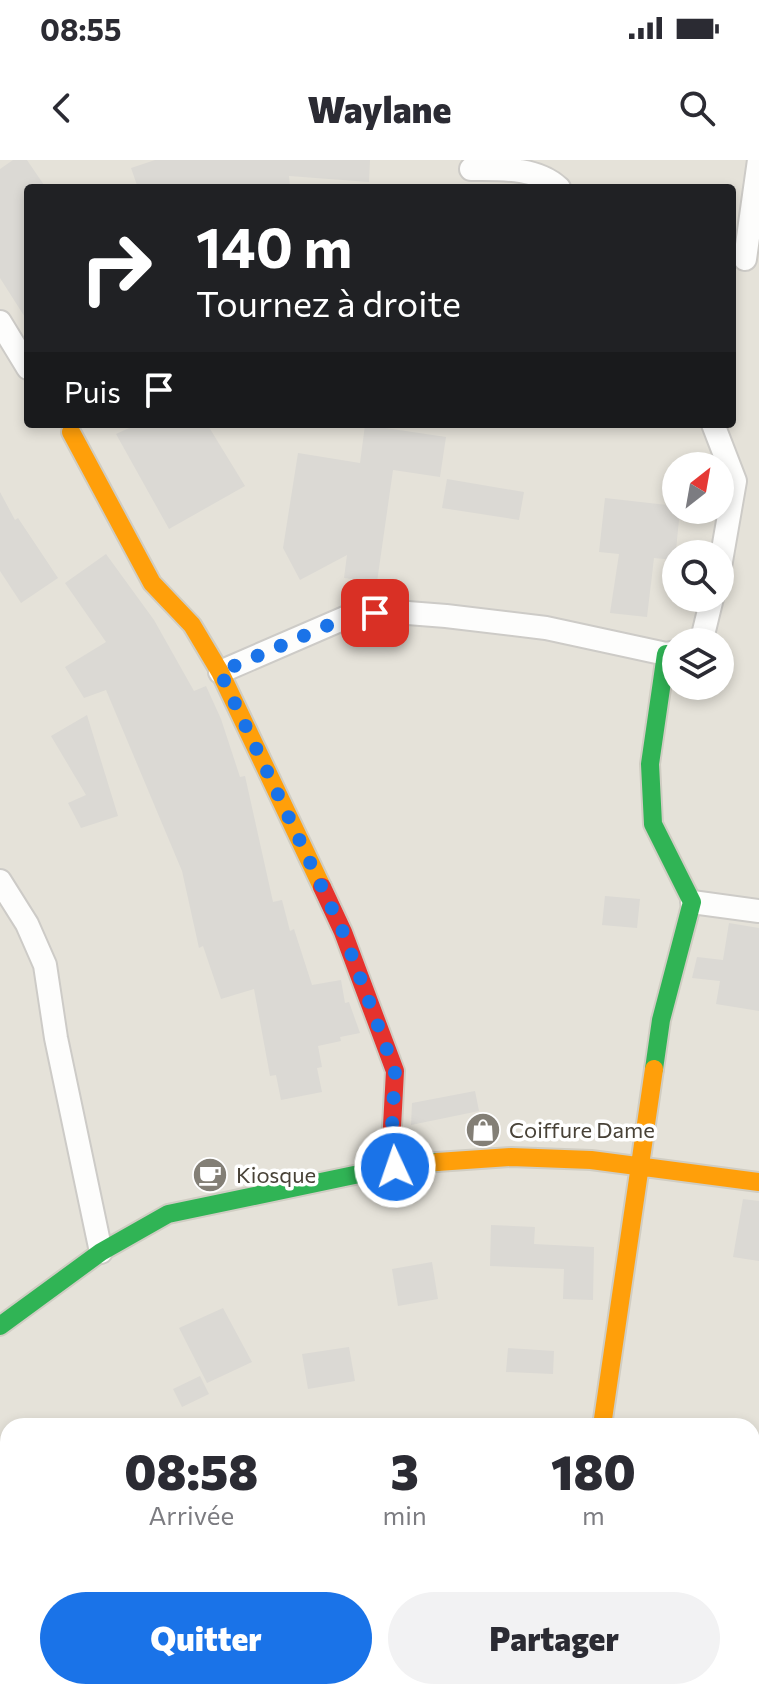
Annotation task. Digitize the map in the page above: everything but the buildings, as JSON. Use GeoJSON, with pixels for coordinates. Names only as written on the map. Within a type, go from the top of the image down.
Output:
{"type":"FeatureCollection","features":[{"type":"Feature","properties":{"kind":"street"},"geometry":{"type":"LineString","coordinates":[[745,260],[759,160]]}},
{"type":"Feature","properties":{"kind":"street"},"geometry":{"type":"LineString","coordinates":[[470,172],[506,169],[534,174],[552,184]]}},
{"type":"Feature","properties":{"kind":"street"},"geometry":{"type":"LineString","coordinates":[[0,322],[24,361]]}},
{"type":"Feature","properties":{"kind":"street"},"geometry":{"type":"LineString","coordinates":[[74,428],[152,583],[192,625],[220,672],[343,932],[395,1071],[391,1145],[395,1167]]}},
{"type":"Feature","properties":{"kind":"street"},"geometry":{"type":"LineString","coordinates":[[715,428],[735,481],[725,540]]}},
{"type":"Feature","properties":{"kind":"street"},"geometry":{"type":"LineString","coordinates":[[220,672],[354,614],[395,612],[546,628],[662,651]]}},
{"type":"Feature","properties":{"kind":"street"},"geometry":{"type":"LineString","coordinates":[[603,1418],[661,1020],[692,902],[653,824],[650,764],[662,700]]}},
{"type":"Feature","properties":{"kind":"street"},"geometry":{"type":"LineString","coordinates":[[0,881],[27,924],[45,965],[56,1038],[101,1252]]}},
{"type":"Feature","properties":{"kind":"street"},"geometry":{"type":"LineString","coordinates":[[692,902],[759,911]]}},
{"type":"Feature","properties":{"kind":"street"},"geometry":{"type":"LineString","coordinates":[[0,1326],[101,1252],[168,1214],[238,1197],[395,1167],[511,1157],[591,1160],[759,1182]]}},
{"type":"Feature","properties":{"kind":"shaded area"},"geometry":{"type":"Polygon","coordinates":[[[0,160],[759,160],[759,1418],[0,1418],[0,160]]]}},
{"type":"Feature","properties":{"kind":"traffic: fast"},"geometry":{"type":"LineString","coordinates":[[654,1069],[661,1020],[692,902],[653,824],[650,764],[662,682]]}},
{"type":"Feature","properties":{"kind":"traffic: fast"},"geometry":{"type":"LineString","coordinates":[[0,1326],[101,1252],[168,1214],[402,1165],[437,1162]]}},
{"type":"Feature","properties":{"kind":"traffic: slow"},"geometry":{"type":"LineString","coordinates":[[71,432],[152,583],[192,625],[220,672],[322,887]]}},
{"type":"Feature","properties":{"kind":"traffic: slow"},"geometry":{"type":"LineString","coordinates":[[603,1418],[654,1069]]}},
{"type":"Feature","properties":{"kind":"traffic: slow"},"geometry":{"type":"LineString","coordinates":[[437,1162],[511,1157],[591,1160],[759,1182]]}},
{"type":"Feature","properties":{"kind":"traffic: jam"},"geometry":{"type":"LineString","coordinates":[[322,887],[343,932],[395,1071],[391,1145],[395,1167]]}},
{"type":"Feature","properties":{"kind":"place","name":"Coiffure Dame"},"geometry":{"type":"Point","coordinates":[483,1130]}},
{"type":"Feature","properties":{"kind":"place","name":"Kiosque"},"geometry":{"type":"Point","coordinates":[210,1175]}},
{"type":"Feature","properties":{"kind":"route"},"geometry":{"type":"LineString","coordinates":[[375,613],[354,614],[220,672],[343,932],[395,1071],[391,1145],[395,1167]]}}]}
